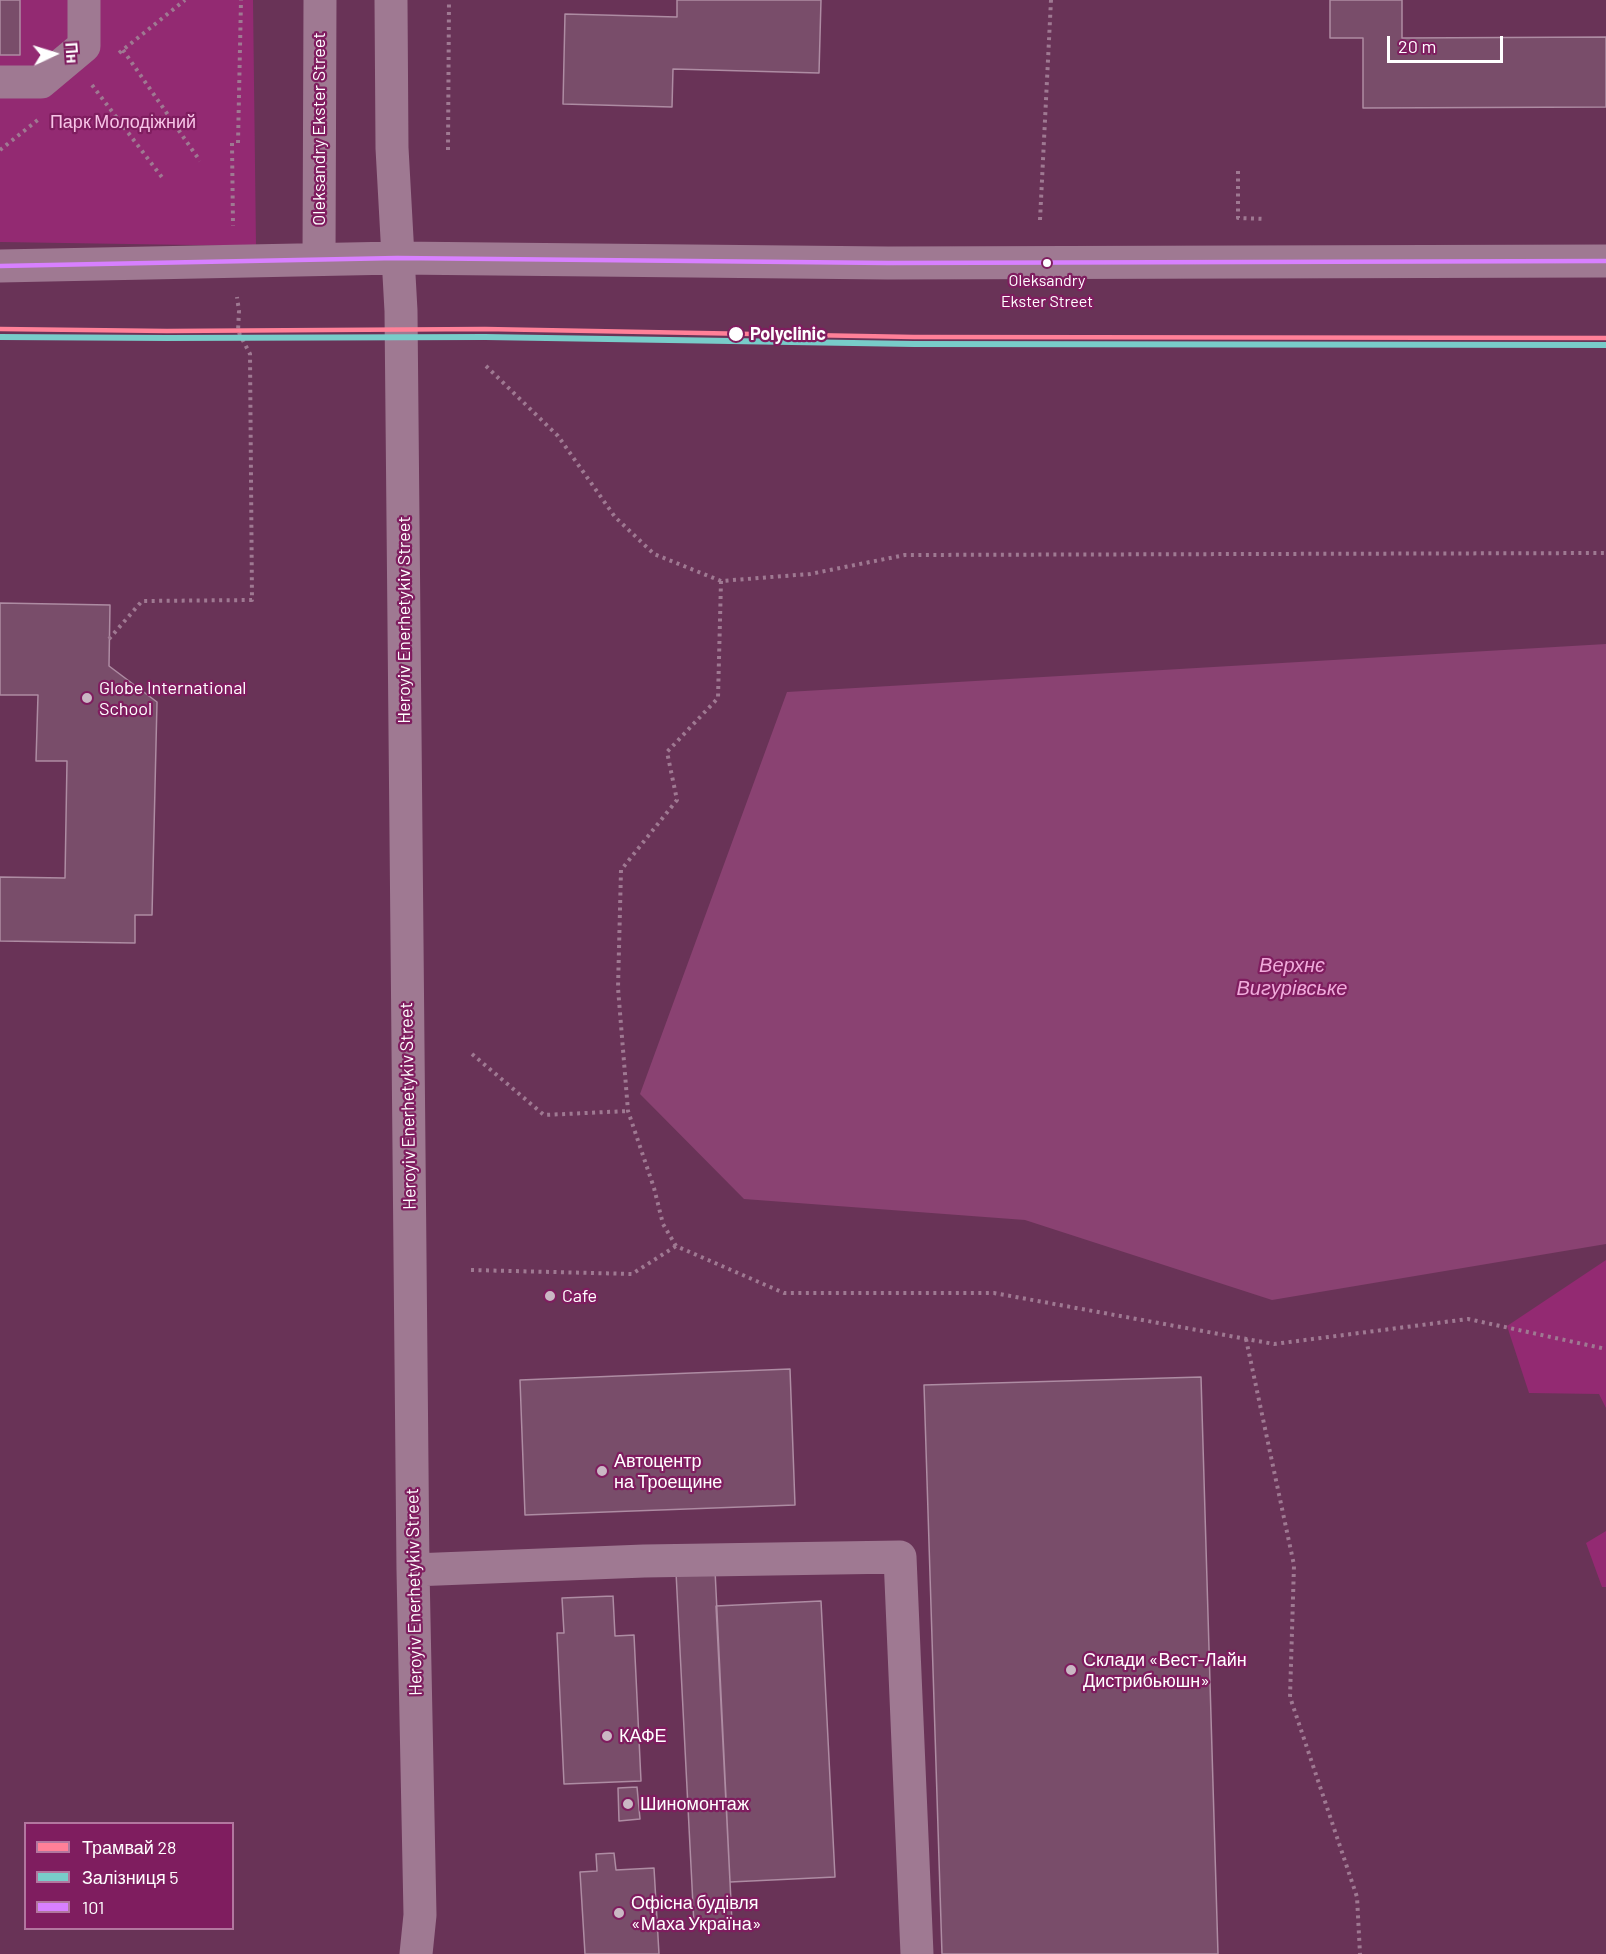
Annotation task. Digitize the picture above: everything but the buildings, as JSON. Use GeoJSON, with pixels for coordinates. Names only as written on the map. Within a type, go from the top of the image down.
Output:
{"type":"FeatureCollection","features":[{"type":"Feature","properties":{"kind":"street"},"geometry":{"type":"LineString","coordinates":[[0,82],[41,82],[84,46],[84,0]]}},
{"type":"Feature","properties":{"kind":"street","name":"Oleksandry Ekster Street"},"geometry":{"type":"LineString","coordinates":[[319,259],[320,0]]}},
{"type":"Feature","properties":{"kind":"street"},"geometry":{"type":"LineString","coordinates":[[391,0],[392,148],[397,258]]}},
{"type":"Feature","properties":{"kind":"street"},"geometry":{"type":"LineString","coordinates":[[0,266],[397,258],[888,263],[1606,261]]}},
{"type":"Feature","properties":{"kind":"street","name":"Heroyiv Enerhetykiv Street"},"geometry":{"type":"LineString","coordinates":[[397,258],[401,311],[413,1570],[420,1915],[416,1954]]}},
{"type":"Feature","properties":{"kind":"street"},"geometry":{"type":"LineString","coordinates":[[413,1570],[644,1561],[900,1557],[917,1954]]}},
{"type":"Feature","properties":{"kind":"path"},"geometry":{"type":"LineString","coordinates":[[238,143],[241,0]]}},
{"type":"Feature","properties":{"kind":"path"},"geometry":{"type":"LineString","coordinates":[[448,150],[449,0]]}},
{"type":"Feature","properties":{"kind":"path"},"geometry":{"type":"LineString","coordinates":[[1040,220],[1051,0]]}},
{"type":"Feature","properties":{"kind":"path"},"geometry":{"type":"LineString","coordinates":[[123,50],[200,160]]}},
{"type":"Feature","properties":{"kind":"path"},"geometry":{"type":"LineString","coordinates":[[87,79],[164,180]]}},
{"type":"Feature","properties":{"kind":"path"},"geometry":{"type":"LineString","coordinates":[[109,639],[142,601],[252,600],[250,354],[238,330],[239,311],[232,261],[232,143]]}},
{"type":"Feature","properties":{"kind":"path"},"geometry":{"type":"LineString","coordinates":[[1238,171],[1238,218],[1265,219]]}},
{"type":"Feature","properties":{"kind":"path"},"geometry":{"type":"LineString","coordinates":[[486,366],[558,436],[615,517],[654,554],[721,581],[810,573],[905,555],[1606,553]]}},
{"type":"Feature","properties":{"kind":"path"},"geometry":{"type":"LineString","coordinates":[[721,581],[718,698],[667,752],[677,800],[621,870],[618,988],[628,1111],[654,1188],[663,1224],[676,1246],[784,1293],[994,1293],[1274,1344],[1468,1319],[1606,1349]]}},
{"type":"Feature","properties":{"kind":"path"},"geometry":{"type":"LineString","coordinates":[[472,1054],[544,1115],[628,1111]]}},
{"type":"Feature","properties":{"kind":"path"},"geometry":{"type":"LineString","coordinates":[[471,1270],[632,1274],[676,1246]]}},
{"type":"Feature","properties":{"kind":"path"},"geometry":{"type":"LineString","coordinates":[[1246,1340],[1294,1566],[1290,1697],[1357,1897],[1360,1954]]}},
{"type":"Feature","properties":{"kind":"green space","name":"Парк Молодіжний"},"geometry":{"type":"Polygon","coordinates":[[[0,0],[253,0],[256,246],[0,242],[0,0]]]}},
{"type":"Feature","properties":{"kind":"green space"},"geometry":{"type":"Polygon","coordinates":[[[1606,1260],[1606,1408],[1599,1394],[1529,1393],[1507,1326],[1606,1260]]]}},
{"type":"Feature","properties":{"kind":"green space"},"geometry":{"type":"Polygon","coordinates":[[[1606,1531],[1606,1587],[1602,1587],[1586,1543],[1606,1531]]]}},
{"type":"Feature","properties":{"kind":"water","name":"Верхнє Вигурівське"},"geometry":{"type":"Polygon","coordinates":[[[1606,644],[1606,1244],[1272,1300],[1025,1220],[744,1199],[640,1094],[787,692],[1606,644]]]}},
{"type":"Feature","properties":{"kind":"tram line","name":"28"},"geometry":{"type":"LineString","coordinates":[[0,329],[167,331],[485,329],[914,337],[1606,338]]}},
{"type":"Feature","properties":{"kind":"rail line","name":"5"},"geometry":{"type":"LineString","coordinates":[[0,337],[485,337],[914,344],[1606,345]]}},
{"type":"Feature","properties":{"kind":"transit line","name":"101"},"geometry":{"type":"LineString","coordinates":[[0,266],[397,258],[888,263],[1606,261]]}},
{"type":"Feature","properties":{"kind":"place","name":"Oleksandry Ekster Street"},"geometry":{"type":"Point","coordinates":[1047,263]}},
{"type":"Feature","properties":{"kind":"place","name":"Polyclinic"},"geometry":{"type":"Point","coordinates":[736,334]}},
{"type":"Feature","properties":{"kind":"place","name":"Globe International School"},"geometry":{"type":"Point","coordinates":[87,698]}},
{"type":"Feature","properties":{"kind":"place","name":"Cafe"},"geometry":{"type":"Point","coordinates":[550,1296]}},
{"type":"Feature","properties":{"kind":"place","name":"Автоцентр на Троещине"},"geometry":{"type":"Point","coordinates":[602,1471]}},
{"type":"Feature","properties":{"kind":"place","name":"Склади «Вест-Лайн Дистрибьюшн»"},"geometry":{"type":"Point","coordinates":[1071,1670]}},
{"type":"Feature","properties":{"kind":"place","name":"КАФЕ"},"geometry":{"type":"Point","coordinates":[607,1736]}},
{"type":"Feature","properties":{"kind":"place","name":"Шиномонтаж"},"geometry":{"type":"Point","coordinates":[628,1804]}},
{"type":"Feature","properties":{"kind":"place","name":"Офісна будівля «Маха Україна»"},"geometry":{"type":"Point","coordinates":[619,1913]}}]}
